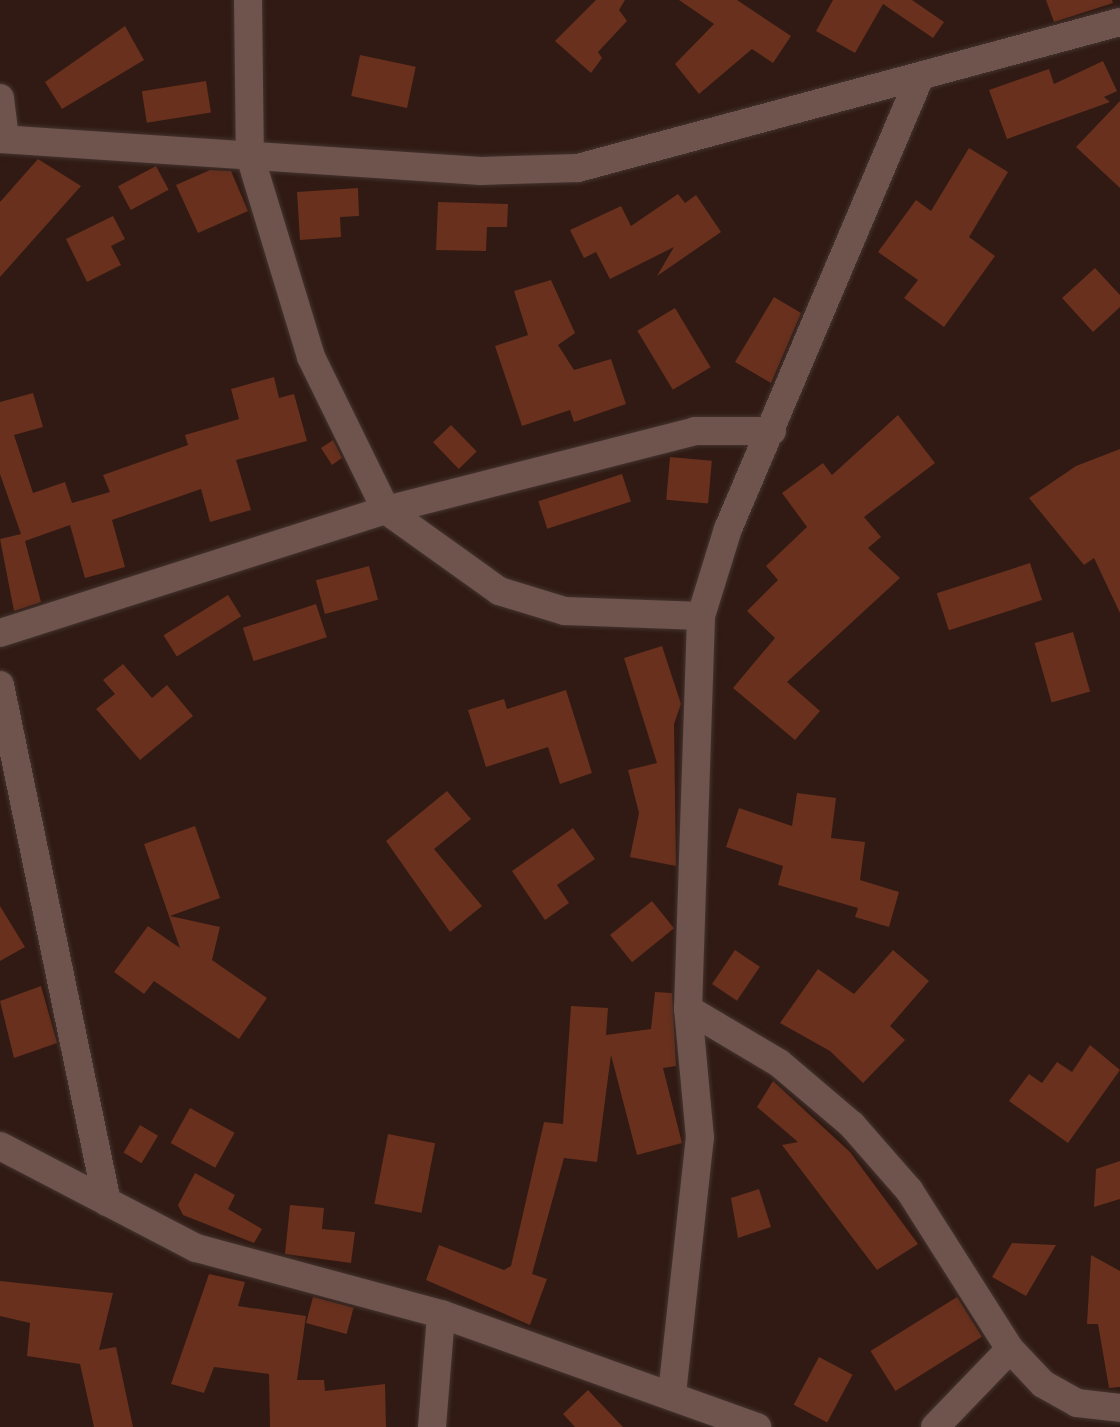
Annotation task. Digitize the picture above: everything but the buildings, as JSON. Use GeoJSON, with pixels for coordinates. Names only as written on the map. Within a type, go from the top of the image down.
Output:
{"type":"FeatureCollection","features":[{"type":"Feature","properties":{"kind":"street"},"geometry":{"type":"LineString","coordinates":[[248,0],[250,156],[311,357],[386,510],[499,591],[565,611],[701,616]]}},
{"type":"Feature","properties":{"kind":"street"},"geometry":{"type":"LineString","coordinates":[[0,98],[2,139],[481,171],[578,168],[918,81],[1120,22]]}},
{"type":"Feature","properties":{"kind":"street"},"geometry":{"type":"LineString","coordinates":[[672,1394],[700,1138],[688,1009],[701,616],[728,529],[918,81]]}},
{"type":"Feature","properties":{"kind":"street"},"geometry":{"type":"LineString","coordinates":[[0,633],[386,510],[695,431],[772,431]]}},
{"type":"Feature","properties":{"kind":"street"},"geometry":{"type":"LineString","coordinates":[[0,685],[107,1202]]}},
{"type":"Feature","properties":{"kind":"street"},"geometry":{"type":"LineString","coordinates":[[688,1009],[779,1063],[852,1125],[909,1190],[1010,1349],[1065,1397],[1120,1408]]}},
{"type":"Feature","properties":{"kind":"street"},"geometry":{"type":"LineString","coordinates":[[0,1146],[196,1248],[441,1314],[672,1394],[757,1427]]}},
{"type":"Feature","properties":{"kind":"street"},"geometry":{"type":"LineString","coordinates":[[432,1427],[441,1314]]}},
{"type":"Feature","properties":{"kind":"street"},"geometry":{"type":"LineString","coordinates":[[935,1427],[1010,1349]]}}]}
